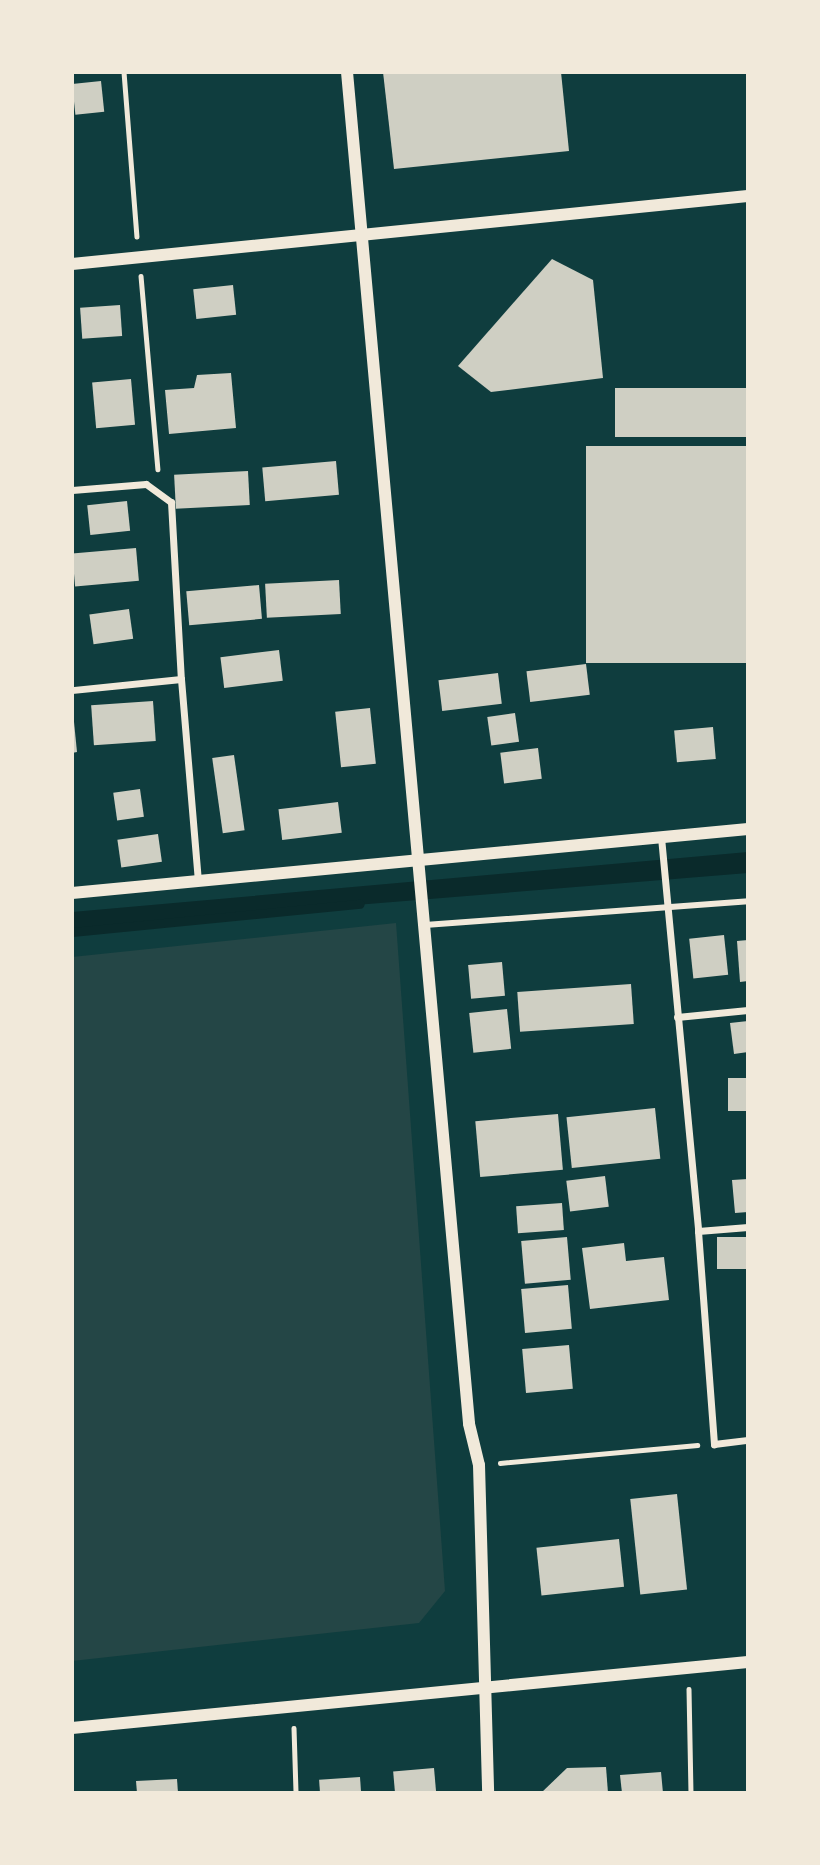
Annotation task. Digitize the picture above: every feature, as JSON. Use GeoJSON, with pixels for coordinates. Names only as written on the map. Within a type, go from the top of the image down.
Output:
{"type":"FeatureCollection","features":[{"type":"Feature","properties":{"kind":"street"},"geometry":{"type":"LineString","coordinates":[[347,72],[469,1424],[479,1465],[488,1793]]}},
{"type":"Feature","properties":{"kind":"street"},"geometry":{"type":"LineString","coordinates":[[72,264],[748,196]]}},
{"type":"Feature","properties":{"kind":"street"},"geometry":{"type":"LineString","coordinates":[[72,490],[146,484],[171,502],[181,680],[198,881]]}},
{"type":"Feature","properties":{"kind":"street"},"geometry":{"type":"LineString","coordinates":[[72,691],[181,680]]}},
{"type":"Feature","properties":{"kind":"street"},"geometry":{"type":"LineString","coordinates":[[72,893],[748,829]]}},
{"type":"Feature","properties":{"kind":"street"},"geometry":{"type":"LineString","coordinates":[[662,838],[666,909],[698,1231],[714,1444],[748,1440]]}},
{"type":"Feature","properties":{"kind":"street"},"geometry":{"type":"LineString","coordinates":[[425,925],[748,901]]}},
{"type":"Feature","properties":{"kind":"street"},"geometry":{"type":"LineString","coordinates":[[677,1017],[748,1010]]}},
{"type":"Feature","properties":{"kind":"street"},"geometry":{"type":"LineString","coordinates":[[698,1231],[748,1227]]}},
{"type":"Feature","properties":{"kind":"street"},"geometry":{"type":"LineString","coordinates":[[72,1728],[748,1662]]}},
{"type":"Feature","properties":{"kind":"path"},"geometry":{"type":"LineString","coordinates":[[479,1465],[714,1444]]}},
{"type":"Feature","properties":{"kind":"path"},"geometry":{"type":"LineString","coordinates":[[688,1667],[691,1793]]}},
{"type":"Feature","properties":{"kind":"path"},"geometry":{"type":"LineString","coordinates":[[294,1705],[296,1793]]}},
{"type":"Feature","properties":{"kind":"shaded area"},"geometry":{"type":"Polygon","coordinates":[[[748,852],[748,873],[233,915],[72,932],[72,912],[748,852]]]}},
{"type":"Feature","properties":{"kind":"shaded area"},"geometry":{"type":"Polygon","coordinates":[[[396,923],[445,1591],[419,1623],[72,1661],[72,957],[396,923]]]}},
{"type":"Feature","properties":{"kind":"building"},"geometry":{"type":"Polygon","coordinates":[[[383,72],[561,72],[569,151],[394,169],[383,72]]]}},
{"type":"Feature","properties":{"kind":"building"},"geometry":{"type":"Polygon","coordinates":[[[101,81],[104,112],[75,115],[72,84],[101,81]]]}},
{"type":"Feature","properties":{"kind":"building"},"geometry":{"type":"Polygon","coordinates":[[[552,259],[593,280],[603,378],[491,392],[458,366],[552,259]]]}},
{"type":"Feature","properties":{"kind":"building"},"geometry":{"type":"Polygon","coordinates":[[[233,285],[236,315],[196,319],[193,289],[233,285]]]}},
{"type":"Feature","properties":{"kind":"building"},"geometry":{"type":"Polygon","coordinates":[[[120,305],[122,336],[82,339],[80,308],[120,305]]]}},
{"type":"Feature","properties":{"kind":"building"},"geometry":{"type":"Polygon","coordinates":[[[231,373],[236,428],[169,434],[165,390],[194,388],[197,375],[231,373]]]}},
{"type":"Feature","properties":{"kind":"building"},"geometry":{"type":"Polygon","coordinates":[[[131,379],[135,425],[96,428],[92,382],[131,379]]]}},
{"type":"Feature","properties":{"kind":"building"},"geometry":{"type":"Polygon","coordinates":[[[615,388],[748,388],[748,437],[615,437],[615,388]]]}},
{"type":"Feature","properties":{"kind":"building"},"geometry":{"type":"Polygon","coordinates":[[[586,446],[748,446],[748,663],[586,663],[586,446]]]}},
{"type":"Feature","properties":{"kind":"building"},"geometry":{"type":"Polygon","coordinates":[[[336,461],[339,495],[265,501],[262,467],[336,461]]]}},
{"type":"Feature","properties":{"kind":"building"},"geometry":{"type":"Polygon","coordinates":[[[248,471],[250,505],[176,509],[174,475],[248,471]]]}},
{"type":"Feature","properties":{"kind":"building"},"geometry":{"type":"Polygon","coordinates":[[[127,501],[130,531],[90,535],[87,505],[127,501]]]}},
{"type":"Feature","properties":{"kind":"building"},"geometry":{"type":"Polygon","coordinates":[[[136,548],[139,581],[75,586],[72,554],[136,548]]]}},
{"type":"Feature","properties":{"kind":"building"},"geometry":{"type":"Polygon","coordinates":[[[339,580],[341,614],[267,618],[265,584],[339,580]]]}},
{"type":"Feature","properties":{"kind":"building"},"geometry":{"type":"Polygon","coordinates":[[[259,585],[262,619],[189,625],[186,591],[259,585]]]}},
{"type":"Feature","properties":{"kind":"building"},"geometry":{"type":"Polygon","coordinates":[[[129,609],[133,639],[94,644],[89,615],[129,609]]]}},
{"type":"Feature","properties":{"kind":"building"},"geometry":{"type":"Polygon","coordinates":[[[279,650],[283,681],[224,688],[220,657],[279,650]]]}},
{"type":"Feature","properties":{"kind":"building"},"geometry":{"type":"Polygon","coordinates":[[[586,664],[590,695],[530,702],[526,671],[586,664]]]}},
{"type":"Feature","properties":{"kind":"building"},"geometry":{"type":"Polygon","coordinates":[[[498,673],[502,704],[442,711],[438,680],[498,673]]]}},
{"type":"Feature","properties":{"kind":"building"},"geometry":{"type":"Polygon","coordinates":[[[153,701],[156,741],[94,745],[91,705],[153,701]]]}},
{"type":"Feature","properties":{"kind":"building"},"geometry":{"type":"Polygon","coordinates":[[[370,708],[376,764],[341,767],[335,712],[370,708]]]}},
{"type":"Feature","properties":{"kind":"building"},"geometry":{"type":"Polygon","coordinates":[[[515,713],[519,742],[491,746],[487,717],[515,713]]]}},
{"type":"Feature","properties":{"kind":"building"},"geometry":{"type":"Polygon","coordinates":[[[72,722],[77,752],[72,753],[72,722]]]}},
{"type":"Feature","properties":{"kind":"building"},"geometry":{"type":"Polygon","coordinates":[[[713,727],[716,759],[677,762],[674,730],[713,727]]]}},
{"type":"Feature","properties":{"kind":"building"},"geometry":{"type":"Polygon","coordinates":[[[538,748],[542,779],[504,783],[500,753],[538,748]]]}},
{"type":"Feature","properties":{"kind":"building"},"geometry":{"type":"Polygon","coordinates":[[[234,755],[245,830],[223,833],[212,758],[234,755]]]}},
{"type":"Feature","properties":{"kind":"building"},"geometry":{"type":"Polygon","coordinates":[[[140,789],[144,817],[117,820],[113,793],[140,789]]]}},
{"type":"Feature","properties":{"kind":"building"},"geometry":{"type":"Polygon","coordinates":[[[338,802],[342,833],[282,840],[278,809],[338,802]]]}},
{"type":"Feature","properties":{"kind":"building"},"geometry":{"type":"Polygon","coordinates":[[[158,834],[162,862],[121,867],[117,840],[158,834]]]}},
{"type":"Feature","properties":{"kind":"building"},"geometry":{"type":"Polygon","coordinates":[[[724,935],[728,975],[693,978],[689,939],[724,935]]]}},
{"type":"Feature","properties":{"kind":"building"},"geometry":{"type":"Polygon","coordinates":[[[748,940],[748,981],[740,982],[737,941],[748,940]]]}},
{"type":"Feature","properties":{"kind":"building"},"geometry":{"type":"Polygon","coordinates":[[[502,962],[505,996],[471,999],[468,965],[502,962]]]}},
{"type":"Feature","properties":{"kind":"building"},"geometry":{"type":"Polygon","coordinates":[[[631,984],[634,1024],[520,1032],[517,992],[631,984]]]}},
{"type":"Feature","properties":{"kind":"building"},"geometry":{"type":"Polygon","coordinates":[[[507,1009],[511,1049],[473,1053],[469,1013],[507,1009]]]}},
{"type":"Feature","properties":{"kind":"building"},"geometry":{"type":"Polygon","coordinates":[[[748,1021],[748,1052],[734,1054],[730,1023],[748,1021]]]}},
{"type":"Feature","properties":{"kind":"building"},"geometry":{"type":"Polygon","coordinates":[[[728,1078],[748,1078],[748,1111],[728,1111],[728,1078]]]}},
{"type":"Feature","properties":{"kind":"building"},"geometry":{"type":"Polygon","coordinates":[[[655,1108],[660,1159],[572,1168],[566,1117],[655,1108]]]}},
{"type":"Feature","properties":{"kind":"building"},"geometry":{"type":"Polygon","coordinates":[[[558,1114],[563,1170],[480,1177],[475,1121],[558,1114]]]}},
{"type":"Feature","properties":{"kind":"building"},"geometry":{"type":"Polygon","coordinates":[[[605,1176],[609,1207],[570,1212],[566,1181],[605,1176]]]}},
{"type":"Feature","properties":{"kind":"building"},"geometry":{"type":"Polygon","coordinates":[[[748,1179],[748,1212],[735,1213],[732,1180],[748,1179]]]}},
{"type":"Feature","properties":{"kind":"building"},"geometry":{"type":"Polygon","coordinates":[[[562,1203],[564,1230],[518,1233],[516,1206],[562,1203]]]}},
{"type":"Feature","properties":{"kind":"building"},"geometry":{"type":"Polygon","coordinates":[[[567,1237],[571,1280],[525,1284],[521,1241],[567,1237]]]}},
{"type":"Feature","properties":{"kind":"building"},"geometry":{"type":"Polygon","coordinates":[[[717,1237],[748,1237],[748,1269],[717,1269],[717,1237]]]}},
{"type":"Feature","properties":{"kind":"building"},"geometry":{"type":"Polygon","coordinates":[[[624,1243],[626,1261],[664,1257],[669,1300],[590,1309],[582,1248],[624,1243]]]}},
{"type":"Feature","properties":{"kind":"building"},"geometry":{"type":"Polygon","coordinates":[[[568,1285],[572,1329],[525,1333],[521,1289],[568,1285]]]}},
{"type":"Feature","properties":{"kind":"building"},"geometry":{"type":"Polygon","coordinates":[[[569,1345],[573,1389],[526,1393],[522,1349],[569,1345]]]}},
{"type":"Feature","properties":{"kind":"building"},"geometry":{"type":"Polygon","coordinates":[[[677,1494],[687,1589],[640,1594],[630,1499],[677,1494]]]}},
{"type":"Feature","properties":{"kind":"building"},"geometry":{"type":"Polygon","coordinates":[[[619,1539],[624,1587],[541,1595],[536,1548],[619,1539]]]}},
{"type":"Feature","properties":{"kind":"building"},"geometry":{"type":"Polygon","coordinates":[[[606,1767],[608,1793],[541,1793],[567,1768],[606,1767]]]}},
{"type":"Feature","properties":{"kind":"building"},"geometry":{"type":"Polygon","coordinates":[[[434,1768],[436,1793],[395,1793],[393,1772],[434,1768]]]}},
{"type":"Feature","properties":{"kind":"building"},"geometry":{"type":"Polygon","coordinates":[[[661,1772],[663,1793],[622,1793],[620,1775],[661,1772]]]}},
{"type":"Feature","properties":{"kind":"building"},"geometry":{"type":"Polygon","coordinates":[[[360,1777],[361,1793],[320,1793],[319,1780],[360,1777]]]}},
{"type":"Feature","properties":{"kind":"building"},"geometry":{"type":"Polygon","coordinates":[[[177,1779],[178,1793],[137,1793],[136,1781],[177,1779]]]}},
{"type":"Feature","properties":{"kind":"waterway"},"geometry":{"type":"LineString","coordinates":[[72,932],[360,904]]}}]}
